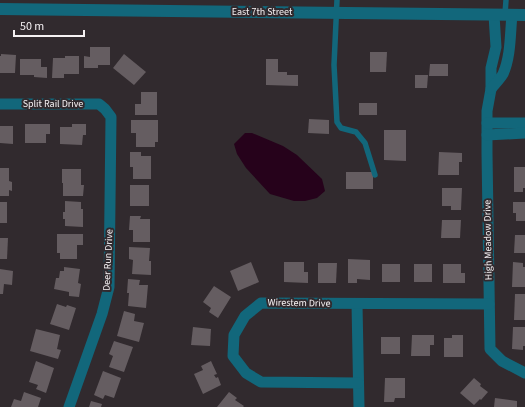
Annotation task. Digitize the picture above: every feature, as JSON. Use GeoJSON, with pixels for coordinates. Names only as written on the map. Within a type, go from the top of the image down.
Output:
{"type":"FeatureCollection","features":[{"type":"Feature","properties":{"kind":"street","name":"East 7th Street"},"geometry":{"type":"LineString","coordinates":[[0,9],[26,7],[525,15]]}},
{"type":"Feature","properties":{"kind":"street","name":"High Meadow Drive"},"geometry":{"type":"LineString","coordinates":[[504,15],[491,68],[492,89],[487,111],[490,349],[502,362],[525,373]]}},
{"type":"Feature","properties":{"kind":"street","name":"High Meadow Drive"},"geometry":{"type":"LineString","coordinates":[[492,89],[502,75],[507,62],[509,50],[504,15]]}},
{"type":"Feature","properties":{"kind":"street","name":"Split Rail Drive"},"geometry":{"type":"LineString","coordinates":[[0,104],[99,104],[106,109]]}},
{"type":"Feature","properties":{"kind":"street","name":"Deer Run Drive"},"geometry":{"type":"LineString","coordinates":[[69,407],[102,314],[109,287],[111,117],[106,109]]}},
{"type":"Feature","properties":{"kind":"street"},"geometry":{"type":"LineString","coordinates":[[487,123],[525,123]]}},
{"type":"Feature","properties":{"kind":"street"},"geometry":{"type":"LineString","coordinates":[[487,135],[525,133]]}},
{"type":"Feature","properties":{"kind":"street","name":"Wirestem Drive"},"geometry":{"type":"LineString","coordinates":[[358,383],[261,382],[246,373],[233,356],[234,335],[245,316],[261,303],[489,304]]}},
{"type":"Feature","properties":{"kind":"street"},"geometry":{"type":"LineString","coordinates":[[357,304],[359,407]]}},
{"type":"Feature","properties":{"kind":"lane"},"geometry":{"type":"LineString","coordinates":[[337,0],[334,65],[337,122],[341,128],[356,132],[365,143],[375,175]]}},
{"type":"Feature","properties":{"kind":"lane"},"geometry":{"type":"LineString","coordinates":[[504,15],[506,0]]}},
{"type":"Feature","properties":{"kind":"shaded area"},"geometry":{"type":"Polygon","coordinates":[[[245,133],[252,133],[283,146],[297,155],[322,179],[325,191],[317,198],[305,201],[294,201],[270,194],[246,168],[237,154],[234,144],[245,133]]]}},
{"type":"Feature","properties":{"kind":"building"},"geometry":{"type":"Polygon","coordinates":[[[90,47],[110,47],[110,65],[98,65],[98,68],[84,68],[84,56],[90,57],[90,47]]]}},
{"type":"Feature","properties":{"kind":"building"},"geometry":{"type":"Polygon","coordinates":[[[370,52],[387,52],[386,72],[370,72],[370,52]]]}},
{"type":"Feature","properties":{"kind":"building"},"geometry":{"type":"Polygon","coordinates":[[[1,54],[16,55],[15,73],[0,73],[1,54]]]}},
{"type":"Feature","properties":{"kind":"building"},"geometry":{"type":"Polygon","coordinates":[[[124,54],[146,72],[134,85],[113,68],[124,54]]]}},
{"type":"Feature","properties":{"kind":"building"},"geometry":{"type":"Polygon","coordinates":[[[65,56],[79,56],[79,74],[64,74],[64,78],[52,78],[53,58],[65,58],[65,56]]]}},
{"type":"Feature","properties":{"kind":"building"},"geometry":{"type":"Polygon","coordinates":[[[20,59],[41,59],[41,67],[47,67],[47,78],[34,77],[34,75],[20,75],[20,59]]]}},
{"type":"Feature","properties":{"kind":"building"},"geometry":{"type":"Polygon","coordinates":[[[266,59],[278,59],[278,72],[287,72],[287,75],[298,75],[298,86],[266,85],[266,59]]]}},
{"type":"Feature","properties":{"kind":"building"},"geometry":{"type":"Polygon","coordinates":[[[430,64],[448,64],[448,76],[429,76],[430,64]]]}},
{"type":"Feature","properties":{"kind":"building"},"geometry":{"type":"Polygon","coordinates":[[[415,75],[428,75],[427,88],[415,88],[415,75]]]}},
{"type":"Feature","properties":{"kind":"building"},"geometry":{"type":"Polygon","coordinates":[[[141,92],[157,92],[157,115],[135,115],[135,104],[141,104],[141,92]]]}},
{"type":"Feature","properties":{"kind":"building"},"geometry":{"type":"Polygon","coordinates":[[[359,103],[377,103],[377,115],[359,115],[359,103]]]}},
{"type":"Feature","properties":{"kind":"building"},"geometry":{"type":"Polygon","coordinates":[[[309,119],[329,120],[329,134],[308,133],[309,119]]]}},
{"type":"Feature","properties":{"kind":"building"},"geometry":{"type":"Polygon","coordinates":[[[131,120],[158,120],[158,142],[155,142],[155,147],[136,147],[136,133],[131,133],[131,120]]]}},
{"type":"Feature","properties":{"kind":"building"},"geometry":{"type":"Polygon","coordinates":[[[25,124],[50,124],[50,134],[46,134],[46,143],[25,143],[25,124]]]}},
{"type":"Feature","properties":{"kind":"building"},"geometry":{"type":"Polygon","coordinates":[[[72,124],[86,124],[86,135],[83,135],[82,145],[60,144],[60,127],[72,127],[72,124]]]}},
{"type":"Feature","properties":{"kind":"building"},"geometry":{"type":"Polygon","coordinates":[[[0,126],[13,126],[13,144],[0,143],[0,126]]]}},
{"type":"Feature","properties":{"kind":"building"},"geometry":{"type":"Polygon","coordinates":[[[384,130],[406,130],[406,161],[384,160],[384,130]]]}},
{"type":"Feature","properties":{"kind":"building"},"geometry":{"type":"Polygon","coordinates":[[[130,152],[141,152],[141,156],[151,156],[151,179],[133,179],[133,167],[130,167],[130,152]]]}},
{"type":"Feature","properties":{"kind":"building"},"geometry":{"type":"Polygon","coordinates":[[[439,152],[462,153],[462,162],[459,162],[459,175],[438,175],[439,152]]]}},
{"type":"Feature","properties":{"kind":"building"},"geometry":{"type":"Polygon","coordinates":[[[514,167],[525,167],[525,188],[523,188],[523,192],[514,192],[514,167]]]}},
{"type":"Feature","properties":{"kind":"building"},"geometry":{"type":"Polygon","coordinates":[[[0,168],[9,168],[9,181],[12,182],[12,191],[9,190],[9,196],[0,196],[0,168]]]}},
{"type":"Feature","properties":{"kind":"building"},"geometry":{"type":"Polygon","coordinates":[[[62,169],[81,169],[81,185],[84,185],[83,196],[63,196],[62,169]]]}},
{"type":"Feature","properties":{"kind":"building"},"geometry":{"type":"Polygon","coordinates":[[[346,172],[373,172],[373,189],[346,189],[346,172]]]}},
{"type":"Feature","properties":{"kind":"building"},"geometry":{"type":"Polygon","coordinates":[[[130,185],[149,185],[149,206],[130,206],[130,185]]]}},
{"type":"Feature","properties":{"kind":"building"},"geometry":{"type":"Polygon","coordinates":[[[442,188],[462,188],[461,210],[451,210],[451,206],[442,206],[442,188]]]}},
{"type":"Feature","properties":{"kind":"building"},"geometry":{"type":"Polygon","coordinates":[[[65,201],[81,202],[81,209],[83,209],[83,227],[65,226],[63,212],[65,212],[65,201]]]}},
{"type":"Feature","properties":{"kind":"building"},"geometry":{"type":"Polygon","coordinates":[[[0,202],[7,202],[7,223],[0,223],[0,202]]]}},
{"type":"Feature","properties":{"kind":"building"},"geometry":{"type":"Polygon","coordinates":[[[513,202],[525,202],[525,221],[516,221],[516,213],[513,213],[513,202]]]}},
{"type":"Feature","properties":{"kind":"building"},"geometry":{"type":"Polygon","coordinates":[[[130,216],[141,216],[140,219],[150,219],[150,242],[133,242],[133,230],[129,230],[130,216]]]}},
{"type":"Feature","properties":{"kind":"building"},"geometry":{"type":"Polygon","coordinates":[[[442,220],[461,220],[460,238],[441,238],[442,220]]]}},
{"type":"Feature","properties":{"kind":"building"},"geometry":{"type":"Polygon","coordinates":[[[57,234],[83,234],[83,245],[77,245],[77,259],[60,259],[60,253],[57,253],[57,234]]]}},
{"type":"Feature","properties":{"kind":"building"},"geometry":{"type":"Polygon","coordinates":[[[515,235],[525,235],[525,253],[514,253],[515,235]]]}},
{"type":"Feature","properties":{"kind":"building"},"geometry":{"type":"Polygon","coordinates":[[[0,238],[8,238],[7,259],[0,259],[0,238]]]}},
{"type":"Feature","properties":{"kind":"building"},"geometry":{"type":"Polygon","coordinates":[[[129,247],[150,248],[149,261],[151,261],[151,275],[132,274],[133,260],[129,259],[129,247]]]}},
{"type":"Feature","properties":{"kind":"building"},"geometry":{"type":"Polygon","coordinates":[[[348,259],[370,260],[370,280],[357,279],[357,283],[348,283],[348,259]]]}},
{"type":"Feature","properties":{"kind":"building"},"geometry":{"type":"Polygon","coordinates":[[[251,262],[259,282],[238,291],[230,271],[251,262]]]}},
{"type":"Feature","properties":{"kind":"building"},"geometry":{"type":"Polygon","coordinates":[[[284,262],[304,262],[304,272],[308,272],[308,283],[284,282],[284,262]]]}},
{"type":"Feature","properties":{"kind":"building"},"geometry":{"type":"Polygon","coordinates":[[[513,262],[523,263],[523,267],[525,267],[525,287],[512,287],[513,262]]]}},
{"type":"Feature","properties":{"kind":"building"},"geometry":{"type":"Polygon","coordinates":[[[318,263],[337,263],[336,283],[318,283],[318,263]]]}},
{"type":"Feature","properties":{"kind":"building"},"geometry":{"type":"Polygon","coordinates":[[[382,264],[400,264],[400,282],[382,282],[382,264]]]}},
{"type":"Feature","properties":{"kind":"building"},"geometry":{"type":"Polygon","coordinates":[[[414,264],[432,264],[432,282],[414,282],[414,264]]]}},
{"type":"Feature","properties":{"kind":"building"},"geometry":{"type":"Polygon","coordinates":[[[443,264],[461,264],[461,273],[465,273],[465,283],[443,283],[443,264]]]}},
{"type":"Feature","properties":{"kind":"building"},"geometry":{"type":"Polygon","coordinates":[[[64,267],[80,269],[78,283],[81,284],[79,297],[69,296],[69,292],[54,289],[56,278],[59,278],[60,271],[64,271],[64,267]]]}},
{"type":"Feature","properties":{"kind":"building"},"geometry":{"type":"Polygon","coordinates":[[[0,269],[13,271],[12,285],[4,284],[3,294],[0,294],[0,269]]]}},
{"type":"Feature","properties":{"kind":"building"},"geometry":{"type":"Polygon","coordinates":[[[128,279],[140,280],[139,285],[148,285],[146,308],[128,306],[128,279]]]}},
{"type":"Feature","properties":{"kind":"building"},"geometry":{"type":"Polygon","coordinates":[[[214,286],[231,297],[218,318],[209,312],[211,308],[203,302],[214,286]]]}},
{"type":"Feature","properties":{"kind":"building"},"geometry":{"type":"Polygon","coordinates":[[[515,294],[525,294],[525,320],[514,320],[515,294]]]}},
{"type":"Feature","properties":{"kind":"building"},"geometry":{"type":"Polygon","coordinates":[[[57,304],[76,308],[69,330],[50,324],[57,304]]]}},
{"type":"Feature","properties":{"kind":"building"},"geometry":{"type":"Polygon","coordinates":[[[124,311],[135,314],[134,321],[144,323],[139,342],[117,336],[124,311]]]}},
{"type":"Feature","properties":{"kind":"building"},"geometry":{"type":"Polygon","coordinates":[[[193,327],[211,329],[210,346],[191,345],[193,327]]]}},
{"type":"Feature","properties":{"kind":"building"},"geometry":{"type":"Polygon","coordinates":[[[513,327],[525,327],[525,346],[523,346],[523,350],[512,349],[513,327]]]}},
{"type":"Feature","properties":{"kind":"building"},"geometry":{"type":"Polygon","coordinates":[[[36,329],[60,335],[57,349],[61,350],[58,359],[30,351],[36,329]]]}},
{"type":"Feature","properties":{"kind":"building"},"geometry":{"type":"Polygon","coordinates":[[[412,335],[434,335],[434,345],[430,345],[430,356],[411,356],[412,335]]]}},
{"type":"Feature","properties":{"kind":"building"},"geometry":{"type":"Polygon","coordinates":[[[452,335],[463,335],[463,357],[444,357],[444,338],[452,338],[452,335]]]}},
{"type":"Feature","properties":{"kind":"building"},"geometry":{"type":"Polygon","coordinates":[[[381,337],[400,337],[400,354],[381,354],[381,337]]]}},
{"type":"Feature","properties":{"kind":"building"},"geometry":{"type":"Polygon","coordinates":[[[114,341],[133,347],[124,372],[109,367],[113,356],[109,354],[114,341]]]}},
{"type":"Feature","properties":{"kind":"building"},"geometry":{"type":"Polygon","coordinates":[[[36,361],[54,368],[46,393],[36,389],[38,385],[29,382],[36,361]]]}},
{"type":"Feature","properties":{"kind":"building"},"geometry":{"type":"Polygon","coordinates":[[[211,361],[217,374],[214,375],[216,378],[218,377],[221,385],[203,394],[194,374],[203,370],[201,366],[211,361]]]}},
{"type":"Feature","properties":{"kind":"building"},"geometry":{"type":"Polygon","coordinates":[[[103,371],[121,378],[114,398],[105,395],[103,399],[94,395],[103,371]]]}},
{"type":"Feature","properties":{"kind":"building"},"geometry":{"type":"Polygon","coordinates":[[[385,378],[405,378],[405,398],[395,398],[394,402],[384,402],[385,378]]]}},
{"type":"Feature","properties":{"kind":"building"},"geometry":{"type":"Polygon","coordinates":[[[474,378],[481,384],[480,386],[488,392],[474,405],[460,393],[474,378]]]}},
{"type":"Feature","properties":{"kind":"building"},"geometry":{"type":"Polygon","coordinates":[[[24,392],[41,398],[38,407],[11,407],[14,399],[21,401],[24,392]]]}},
{"type":"Feature","properties":{"kind":"building"},"geometry":{"type":"Polygon","coordinates":[[[229,392],[237,398],[235,400],[244,406],[243,407],[217,407],[229,392]]]}},
{"type":"Feature","properties":{"kind":"building"},"geometry":{"type":"Polygon","coordinates":[[[495,398],[517,401],[517,407],[494,407],[495,398]]]}},
{"type":"Feature","properties":{"kind":"building"},"geometry":{"type":"Polygon","coordinates":[[[91,401],[102,404],[101,407],[89,407],[91,401]]]}}]}
